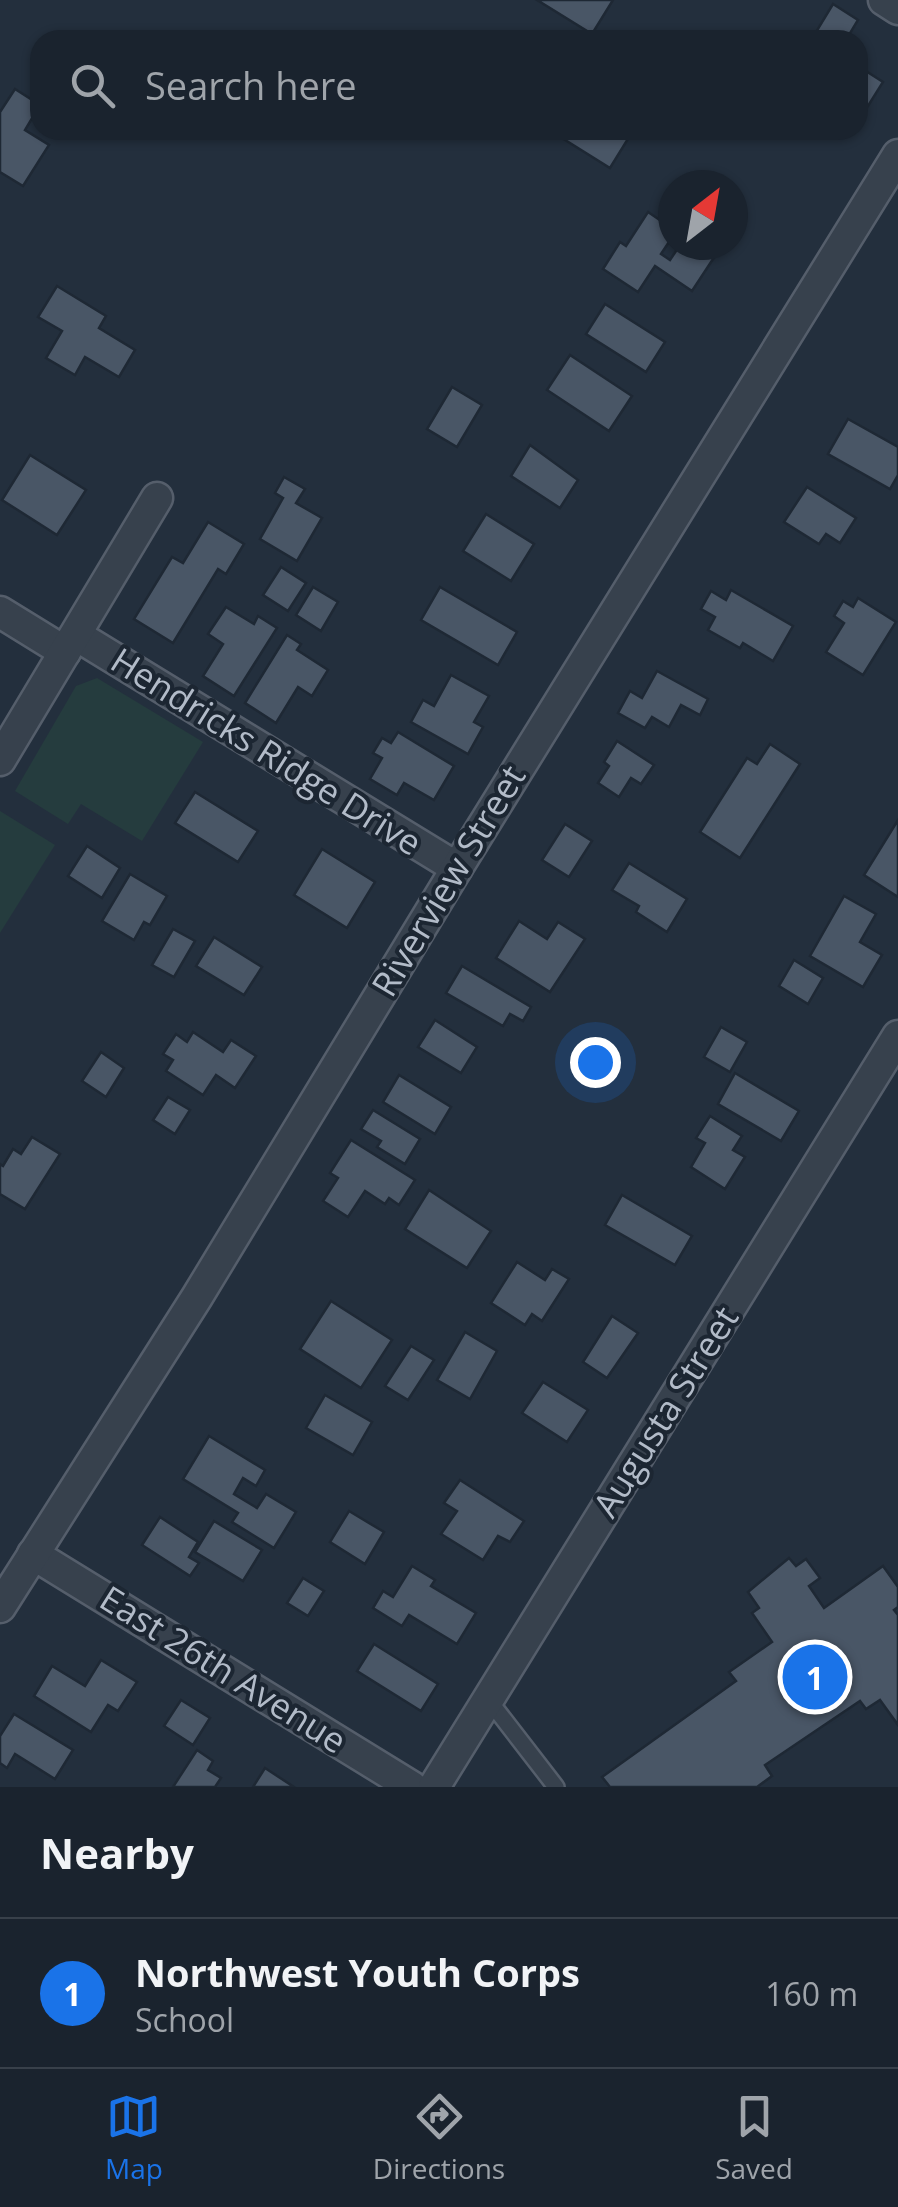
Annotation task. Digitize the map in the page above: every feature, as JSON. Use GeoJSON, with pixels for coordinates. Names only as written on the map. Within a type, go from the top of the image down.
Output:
{"type":"FeatureCollection","features":[{"type":"Feature","properties":{"kind":"street"},"geometry":{"type":"LineString","coordinates":[[884,0],[898,9]]}},
{"type":"Feature","properties":{"kind":"street","name":"Riverview Street"},"geometry":{"type":"LineString","coordinates":[[0,1607],[197,1297],[457,868],[896,164]]}},
{"type":"Feature","properties":{"kind":"street"},"geometry":{"type":"LineString","coordinates":[[0,760],[157,498]]}},
{"type":"Feature","properties":{"kind":"street","name":"Hendricks Ridge Drive"},"geometry":{"type":"LineString","coordinates":[[0,612],[70,643],[457,868]]}},
{"type":"Feature","properties":{"kind":"street","name":"Augusta Street"},"geometry":{"type":"LineString","coordinates":[[434,1787],[898,1036]]}},
{"type":"Feature","properties":{"kind":"street","name":"East 26th Avenue"},"geometry":{"type":"LineString","coordinates":[[33,1554],[412,1787]]}},
{"type":"Feature","properties":{"kind":"lane"},"geometry":{"type":"LineString","coordinates":[[488,1699],[556,1787]]}},
{"type":"Feature","properties":{"kind":"green space"},"geometry":{"type":"Polygon","coordinates":[[[97,678],[203,742],[142,841],[81,804],[68,824],[15,791],[76,686],[97,678]]]}},
{"type":"Feature","properties":{"kind":"green space"},"geometry":{"type":"Polygon","coordinates":[[[0,811],[55,845],[0,933],[0,811]]]}},
{"type":"Feature","properties":{"kind":"building"},"geometry":{"type":"Polygon","coordinates":[[[537,0],[613,0],[594,30],[586,30],[537,0]]]}},
{"type":"Feature","properties":{"kind":"building"},"geometry":{"type":"Polygon","coordinates":[[[833,4],[858,20],[852,30],[817,30],[833,4]]]}},
{"type":"Feature","properties":{"kind":"building"},"geometry":{"type":"Polygon","coordinates":[[[868,72],[883,82],[868,106],[868,72]]]}},
{"type":"Feature","properties":{"kind":"building"},"geometry":{"type":"Polygon","coordinates":[[[15,89],[30,99],[30,122],[25,130],[30,133],[30,140],[49,145],[23,186],[0,172],[0,112],[15,89]]]}},
{"type":"Feature","properties":{"kind":"building"},"geometry":{"type":"Polygon","coordinates":[[[565,140],[627,140],[610,168],[565,140]]]}},
{"type":"Feature","properties":{"kind":"building"},"geometry":{"type":"Polygon","coordinates":[[[648,212],[658,219],[658,260],[712,260],[692,291],[655,266],[638,292],[603,269],[620,242],[626,246],[648,212]]]}},
{"type":"Feature","properties":{"kind":"building"},"geometry":{"type":"Polygon","coordinates":[[[57,286],[106,316],[99,328],[135,350],[119,377],[85,357],[75,375],[46,358],[62,331],[38,317],[57,286]]]}},
{"type":"Feature","properties":{"kind":"building"},"geometry":{"type":"Polygon","coordinates":[[[605,304],[665,342],[646,372],[586,334],[605,304]]]}},
{"type":"Feature","properties":{"kind":"building"},"geometry":{"type":"Polygon","coordinates":[[[570,355],[632,396],[609,431],[547,390],[570,355]]]}},
{"type":"Feature","properties":{"kind":"building"},"geometry":{"type":"Polygon","coordinates":[[[452,387],[482,405],[457,447],[427,429],[452,387]]]}},
{"type":"Feature","properties":{"kind":"building"},"geometry":{"type":"Polygon","coordinates":[[[848,419],[898,447],[898,475],[890,489],[828,454],[848,419]]]}},
{"type":"Feature","properties":{"kind":"building"},"geometry":{"type":"Polygon","coordinates":[[[530,445],[578,480],[560,508],[511,476],[530,445]]]}},
{"type":"Feature","properties":{"kind":"building"},"geometry":{"type":"Polygon","coordinates":[[[30,455],[86,490],[57,535],[2,500],[30,455]]]}},
{"type":"Feature","properties":{"kind":"building"},"geometry":{"type":"Polygon","coordinates":[[[284,477],[305,489],[296,503],[322,518],[297,561],[260,539],[283,498],[275,493],[284,477]]]}},
{"type":"Feature","properties":{"kind":"building"},"geometry":{"type":"Polygon","coordinates":[[[807,487],[856,518],[840,543],[826,534],[819,544],[784,522],[807,487]]]}},
{"type":"Feature","properties":{"kind":"building"},"geometry":{"type":"Polygon","coordinates":[[[486,514],[534,544],[511,581],[463,551],[486,514]]]}},
{"type":"Feature","properties":{"kind":"building"},"geometry":{"type":"Polygon","coordinates":[[[208,522],[244,544],[226,574],[218,569],[173,643],[134,619],[172,557],[183,563],[208,522]]]}},
{"type":"Feature","properties":{"kind":"building"},"geometry":{"type":"Polygon","coordinates":[[[281,567],[306,583],[288,611],[263,595],[281,567]]]}},
{"type":"Feature","properties":{"kind":"building"},"geometry":{"type":"Polygon","coordinates":[[[313,587],[338,602],[321,631],[296,615],[313,587]]]}},
{"type":"Feature","properties":{"kind":"building"},"geometry":{"type":"Polygon","coordinates":[[[440,587],[517,632],[498,665],[421,620],[440,587]]]}},
{"type":"Feature","properties":{"kind":"building"},"geometry":{"type":"Polygon","coordinates":[[[731,590],[793,626],[773,661],[743,643],[740,648],[708,630],[715,617],[701,609],[711,591],[726,600],[731,590]]]}},
{"type":"Feature","properties":{"kind":"building"},"geometry":{"type":"Polygon","coordinates":[[[858,598],[896,622],[863,675],[826,652],[844,623],[834,616],[843,601],[853,607],[858,598]]]}},
{"type":"Feature","properties":{"kind":"building"},"geometry":{"type":"Polygon","coordinates":[[[226,607],[254,624],[258,616],[277,628],[234,696],[203,676],[223,644],[208,634],[226,607]]]}},
{"type":"Feature","properties":{"kind":"building"},"geometry":{"type":"Polygon","coordinates":[[[287,635],[301,644],[297,650],[328,670],[312,696],[298,687],[276,723],[245,703],[287,635]]]}},
{"type":"Feature","properties":{"kind":"building"},"geometry":{"type":"Polygon","coordinates":[[[657,671],[708,699],[700,715],[681,705],[669,727],[652,717],[645,728],[618,713],[630,691],[642,698],[657,671]]]}},
{"type":"Feature","properties":{"kind":"building"},"geometry":{"type":"Polygon","coordinates":[[[451,675],[489,696],[474,722],[483,727],[468,754],[411,722],[423,700],[434,706],[451,675]]]}},
{"type":"Feature","properties":{"kind":"building"},"geometry":{"type":"Polygon","coordinates":[[[398,732],[454,766],[434,800],[404,783],[397,795],[370,779],[382,758],[373,753],[382,738],[391,743],[398,732]]]}},
{"type":"Feature","properties":{"kind":"building"},"geometry":{"type":"Polygon","coordinates":[[[617,741],[654,765],[641,784],[631,778],[619,797],[598,783],[609,766],[604,762],[617,741]]]}},
{"type":"Feature","properties":{"kind":"building"},"geometry":{"type":"Polygon","coordinates":[[[770,744],[800,764],[740,858],[700,832],[747,758],[757,764],[770,744]]]}},
{"type":"Feature","properties":{"kind":"building"},"geometry":{"type":"Polygon","coordinates":[[[195,792],[258,831],[238,862],[175,823],[195,792]]]}},
{"type":"Feature","properties":{"kind":"building"},"geometry":{"type":"Polygon","coordinates":[[[898,820],[898,897],[864,875],[898,820]]]}},
{"type":"Feature","properties":{"kind":"building"},"geometry":{"type":"Polygon","coordinates":[[[565,824],[592,841],[569,877],[542,860],[565,824]]]}},
{"type":"Feature","properties":{"kind":"building"},"geometry":{"type":"Polygon","coordinates":[[[87,846],[120,868],[102,898],[68,876],[87,846]]]}},
{"type":"Feature","properties":{"kind":"building"},"geometry":{"type":"Polygon","coordinates":[[[322,849],[375,882],[347,928],[294,895],[322,849]]]}},
{"type":"Feature","properties":{"kind":"building"},"geometry":{"type":"Polygon","coordinates":[[[629,863],[687,899],[667,932],[636,912],[639,906],[612,890],[629,863]]]}},
{"type":"Feature","properties":{"kind":"building"},"geometry":{"type":"Polygon","coordinates":[[[130,874],[167,896],[150,925],[144,922],[134,940],[102,921],[130,874]]]}},
{"type":"Feature","properties":{"kind":"building"},"geometry":{"type":"Polygon","coordinates":[[[844,896],[876,914],[860,942],[882,955],[863,987],[810,956],[844,896]]]}},
{"type":"Feature","properties":{"kind":"building"},"geometry":{"type":"Polygon","coordinates":[[[519,921],[547,939],[558,922],[585,939],[550,992],[496,958],[519,921]]]}},
{"type":"Feature","properties":{"kind":"building"},"geometry":{"type":"Polygon","coordinates":[[[173,929],[195,941],[174,977],[152,965],[173,929]]]}},
{"type":"Feature","properties":{"kind":"building"},"geometry":{"type":"Polygon","coordinates":[[[214,937],[262,967],[244,995],[196,966],[214,937]]]}},
{"type":"Feature","properties":{"kind":"building"},"geometry":{"type":"Polygon","coordinates":[[[794,960],[823,978],[808,1004],[779,986],[794,960]]]}},
{"type":"Feature","properties":{"kind":"building"},"geometry":{"type":"Polygon","coordinates":[[[462,966],[531,1007],[523,1021],[510,1014],[503,1026],[446,993],[462,966]]]}},
{"type":"Feature","properties":{"kind":"building"},"geometry":{"type":"Polygon","coordinates":[[[435,1020],[477,1047],[461,1073],[418,1047],[435,1020]]]}},
{"type":"Feature","properties":{"kind":"building"},"geometry":{"type":"Polygon","coordinates":[[[721,1027],[747,1042],[730,1072],[704,1057],[721,1027]]]}},
{"type":"Feature","properties":{"kind":"building"},"geometry":{"type":"Polygon","coordinates":[[[193,1032],[223,1052],[231,1040],[256,1056],[235,1088],[216,1075],[203,1095],[166,1071],[173,1060],[163,1054],[176,1034],[187,1042],[193,1032]]]}},
{"type":"Feature","properties":{"kind":"building"},"geometry":{"type":"Polygon","coordinates":[[[101,1052],[124,1068],[106,1097],[82,1081],[101,1052]]]}},
{"type":"Feature","properties":{"kind":"building"},"geometry":{"type":"Polygon","coordinates":[[[735,1073],[799,1111],[781,1141],[718,1104],[735,1073]]]}},
{"type":"Feature","properties":{"kind":"building"},"geometry":{"type":"Polygon","coordinates":[[[399,1075],[451,1107],[435,1134],[383,1102],[399,1075]]]}},
{"type":"Feature","properties":{"kind":"building"},"geometry":{"type":"Polygon","coordinates":[[[168,1097],[190,1110],[175,1134],[153,1120],[168,1097]]]}},
{"type":"Feature","properties":{"kind":"building"},"geometry":{"type":"Polygon","coordinates":[[[373,1110],[420,1139],[405,1164],[377,1147],[381,1141],[361,1129],[373,1110]]]}},
{"type":"Feature","properties":{"kind":"building"},"geometry":{"type":"Polygon","coordinates":[[[710,1116],[742,1136],[733,1150],[745,1157],[725,1189],[691,1167],[705,1143],[696,1138],[710,1116]]]}},
{"type":"Feature","properties":{"kind":"building"},"geometry":{"type":"Polygon","coordinates":[[[32,1137],[60,1154],[25,1209],[0,1194],[0,1164],[3,1166],[13,1149],[21,1154],[32,1137]]]}},
{"type":"Feature","properties":{"kind":"building"},"geometry":{"type":"Polygon","coordinates":[[[351,1140],[415,1180],[399,1205],[389,1198],[385,1204],[365,1191],[348,1217],[323,1201],[338,1178],[330,1173],[351,1140]]]}},
{"type":"Feature","properties":{"kind":"building"},"geometry":{"type":"Polygon","coordinates":[[[429,1190],[491,1231],[467,1268],[405,1229],[429,1190]]]}},
{"type":"Feature","properties":{"kind":"building"},"geometry":{"type":"Polygon","coordinates":[[[622,1195],[692,1236],[675,1265],[605,1225],[622,1195]]]}},
{"type":"Feature","properties":{"kind":"building"},"geometry":{"type":"Polygon","coordinates":[[[517,1262],[545,1280],[552,1269],[569,1279],[542,1321],[532,1314],[525,1325],[491,1303],[517,1262]]]}},
{"type":"Feature","properties":{"kind":"building"},"geometry":{"type":"Polygon","coordinates":[[[331,1301],[392,1340],[361,1388],[300,1349],[331,1301]]]}},
{"type":"Feature","properties":{"kind":"building"},"geometry":{"type":"Polygon","coordinates":[[[612,1316],[638,1333],[607,1378],[583,1362],[612,1316]]]}},
{"type":"Feature","properties":{"kind":"building"},"geometry":{"type":"Polygon","coordinates":[[[465,1332],[497,1351],[470,1399],[437,1380],[465,1332]]]}},
{"type":"Feature","properties":{"kind":"building"},"geometry":{"type":"Polygon","coordinates":[[[411,1346],[434,1360],[408,1400],[385,1386],[411,1346]]]}},
{"type":"Feature","properties":{"kind":"building"},"geometry":{"type":"Polygon","coordinates":[[[543,1382],[588,1410],[567,1442],[522,1413],[543,1382]]]}},
{"type":"Feature","properties":{"kind":"building"},"geometry":{"type":"Polygon","coordinates":[[[325,1395],[372,1422],[353,1455],[306,1428],[325,1395]]]}},
{"type":"Feature","properties":{"kind":"building"},"geometry":{"type":"Polygon","coordinates":[[[209,1436],[265,1470],[256,1486],[243,1478],[234,1494],[257,1508],[266,1494],[296,1512],[274,1548],[232,1522],[238,1513],[183,1479],[209,1436]]]}},
{"type":"Feature","properties":{"kind":"building"},"geometry":{"type":"Polygon","coordinates":[[[460,1480],[524,1521],[510,1542],[498,1536],[483,1560],[441,1534],[457,1511],[444,1503],[460,1480]]]}},
{"type":"Feature","properties":{"kind":"building"},"geometry":{"type":"Polygon","coordinates":[[[349,1511],[384,1532],[365,1564],[330,1542],[349,1511]]]}},
{"type":"Feature","properties":{"kind":"building"},"geometry":{"type":"Polygon","coordinates":[[[160,1517],[198,1542],[189,1557],[199,1563],[190,1576],[142,1545],[160,1517]]]}},
{"type":"Feature","properties":{"kind":"building"},"geometry":{"type":"Polygon","coordinates":[[[214,1521],[262,1550],[243,1581],[195,1552],[214,1521]]]}},
{"type":"Feature","properties":{"kind":"building"},"geometry":{"type":"Polygon","coordinates":[[[789,1558],[796,1566],[806,1559],[820,1578],[809,1586],[824,1608],[883,1566],[898,1587],[898,1607],[894,1610],[898,1615],[898,1725],[880,1700],[866,1709],[860,1701],[765,1765],[772,1776],[757,1787],[610,1787],[602,1777],[736,1681],[729,1672],[772,1642],[752,1613],[759,1608],[748,1592],[789,1558]]]}},
{"type":"Feature","properties":{"kind":"building"},"geometry":{"type":"Polygon","coordinates":[[[412,1566],[435,1580],[431,1586],[476,1613],[457,1644],[409,1615],[402,1626],[373,1608],[383,1591],[393,1597],[412,1566]]]}},
{"type":"Feature","properties":{"kind":"building"},"geometry":{"type":"Polygon","coordinates":[[[303,1578],[324,1591],[308,1616],[287,1603],[303,1578]]]}},
{"type":"Feature","properties":{"kind":"building"},"geometry":{"type":"Polygon","coordinates":[[[374,1644],[438,1684],[421,1711],[357,1671],[374,1644]]]}},
{"type":"Feature","properties":{"kind":"building"},"geometry":{"type":"Polygon","coordinates":[[[101,1660],[137,1682],[118,1711],[108,1705],[91,1732],[34,1696],[52,1666],[85,1686],[101,1660]]]}},
{"type":"Feature","properties":{"kind":"building"},"geometry":{"type":"Polygon","coordinates":[[[181,1700],[210,1718],[193,1745],[164,1726],[181,1700]]]}},
{"type":"Feature","properties":{"kind":"building"},"geometry":{"type":"Polygon","coordinates":[[[14,1714],[73,1750],[55,1779],[15,1754],[7,1768],[0,1763],[0,1736],[14,1714]]]}},
{"type":"Feature","properties":{"kind":"building"},"geometry":{"type":"Polygon","coordinates":[[[197,1750],[213,1761],[208,1770],[221,1778],[215,1787],[173,1787],[197,1750]]]}},
{"type":"Feature","properties":{"kind":"building"},"geometry":{"type":"Polygon","coordinates":[[[265,1768],[294,1787],[253,1787],[265,1768]]]}},
{"type":"Feature","properties":{"kind":"place","name":"Northwest Youth Corps"},"geometry":{"type":"Point","coordinates":[815,1677]}}]}
